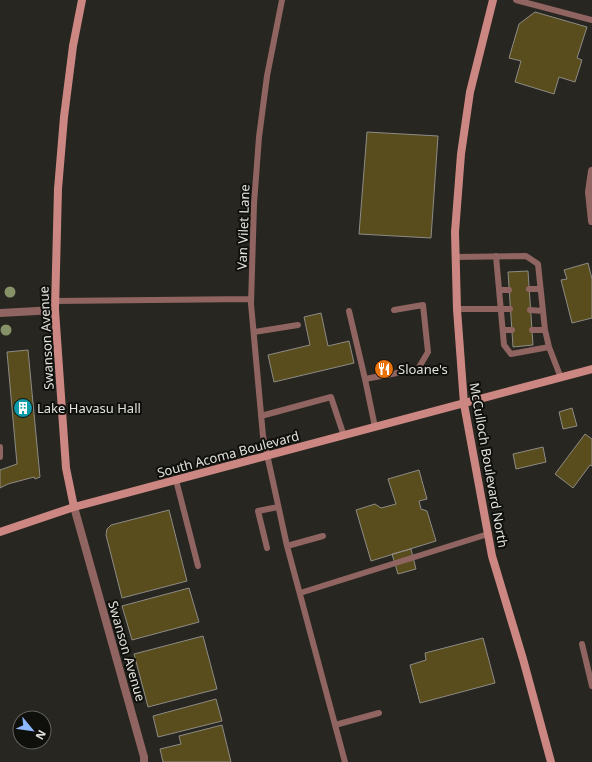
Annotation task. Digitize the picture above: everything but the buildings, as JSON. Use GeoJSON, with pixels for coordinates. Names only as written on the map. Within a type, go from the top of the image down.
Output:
{"type":"FeatureCollection","features":[{"type":"Feature","properties":{"kind":"main road","name":"Swanson Avenue"},"geometry":{"type":"LineString","coordinates":[[74,507],[66,468],[55,306],[58,189],[64,117],[73,46],[82,0]]}},
{"type":"Feature","properties":{"kind":"main road","name":"McCulloch Boulevard North"},"geometry":{"type":"LineString","coordinates":[[493,0],[470,92],[461,154],[455,232],[457,309],[464,404],[492,556],[552,762]]}},
{"type":"Feature","properties":{"kind":"main road","name":"South Acoma Boulevard"},"geometry":{"type":"LineString","coordinates":[[0,532],[74,507],[592,369]]}},
{"type":"Feature","properties":{"kind":"street"},"geometry":{"type":"LineString","coordinates":[[592,171],[589,192],[592,221]]}},
{"type":"Feature","properties":{"kind":"street"},"geometry":{"type":"LineString","coordinates":[[0,313],[55,306]]}},
{"type":"Feature","properties":{"kind":"street","name":"Swanson Avenue"},"geometry":{"type":"LineString","coordinates":[[74,507],[144,762]]}},
{"type":"Feature","properties":{"kind":"lane","name":"Van Vilet Lane"},"geometry":{"type":"LineString","coordinates":[[282,0],[267,76],[259,137],[254,204],[251,299],[263,436],[267,456],[287,546],[345,762]]}},
{"type":"Feature","properties":{"kind":"lane"},"geometry":{"type":"LineString","coordinates":[[516,0],[592,20]]}},
{"type":"Feature","properties":{"kind":"lane"},"geometry":{"type":"LineString","coordinates":[[496,256],[504,345],[511,354],[549,347]]}},
{"type":"Feature","properties":{"kind":"lane"},"geometry":{"type":"LineString","coordinates":[[455,257],[526,256],[538,264],[545,330],[549,347],[561,378]]}},
{"type":"Feature","properties":{"kind":"lane"},"geometry":{"type":"LineString","coordinates":[[529,289],[540,289]]}},
{"type":"Feature","properties":{"kind":"lane"},"geometry":{"type":"LineString","coordinates":[[499,290],[509,290]]}},
{"type":"Feature","properties":{"kind":"lane"},"geometry":{"type":"LineString","coordinates":[[55,306],[251,299]]}},
{"type":"Feature","properties":{"kind":"lane"},"geometry":{"type":"LineString","coordinates":[[366,379],[418,369],[428,352],[423,305],[394,310]]}},
{"type":"Feature","properties":{"kind":"lane"},"geometry":{"type":"LineString","coordinates":[[457,309],[510,309]]}},
{"type":"Feature","properties":{"kind":"lane"},"geometry":{"type":"LineString","coordinates":[[530,310],[543,310]]}},
{"type":"Feature","properties":{"kind":"lane"},"geometry":{"type":"LineString","coordinates":[[349,311],[376,427]]}},
{"type":"Feature","properties":{"kind":"lane"},"geometry":{"type":"LineString","coordinates":[[254,332],[298,325]]}},
{"type":"Feature","properties":{"kind":"lane"},"geometry":{"type":"LineString","coordinates":[[503,330],[512,330]]}},
{"type":"Feature","properties":{"kind":"lane"},"geometry":{"type":"LineString","coordinates":[[532,330],[545,330]]}},
{"type":"Feature","properties":{"kind":"lane"},"geometry":{"type":"LineString","coordinates":[[261,416],[331,397],[344,436]]}},
{"type":"Feature","properties":{"kind":"lane"},"geometry":{"type":"LineString","coordinates":[[0,447],[0,457]]}},
{"type":"Feature","properties":{"kind":"lane"},"geometry":{"type":"LineString","coordinates":[[176,480],[198,566]]}},
{"type":"Feature","properties":{"kind":"lane"},"geometry":{"type":"LineString","coordinates":[[267,548],[258,512],[278,507]]}},
{"type":"Feature","properties":{"kind":"lane"},"geometry":{"type":"LineString","coordinates":[[300,592],[488,534]]}},
{"type":"Feature","properties":{"kind":"lane"},"geometry":{"type":"LineString","coordinates":[[287,546],[323,536]]}},
{"type":"Feature","properties":{"kind":"lane"},"geometry":{"type":"LineString","coordinates":[[582,644],[592,686]]}},
{"type":"Feature","properties":{"kind":"lane"},"geometry":{"type":"LineString","coordinates":[[335,725],[378,713]]}},
{"type":"Feature","properties":{"kind":"place","name":"Sloane's"},"geometry":{"type":"Point","coordinates":[384,369]}},
{"type":"Feature","properties":{"kind":"place","name":"Lake Havasu Hall"},"geometry":{"type":"Point","coordinates":[23,408]}}]}
